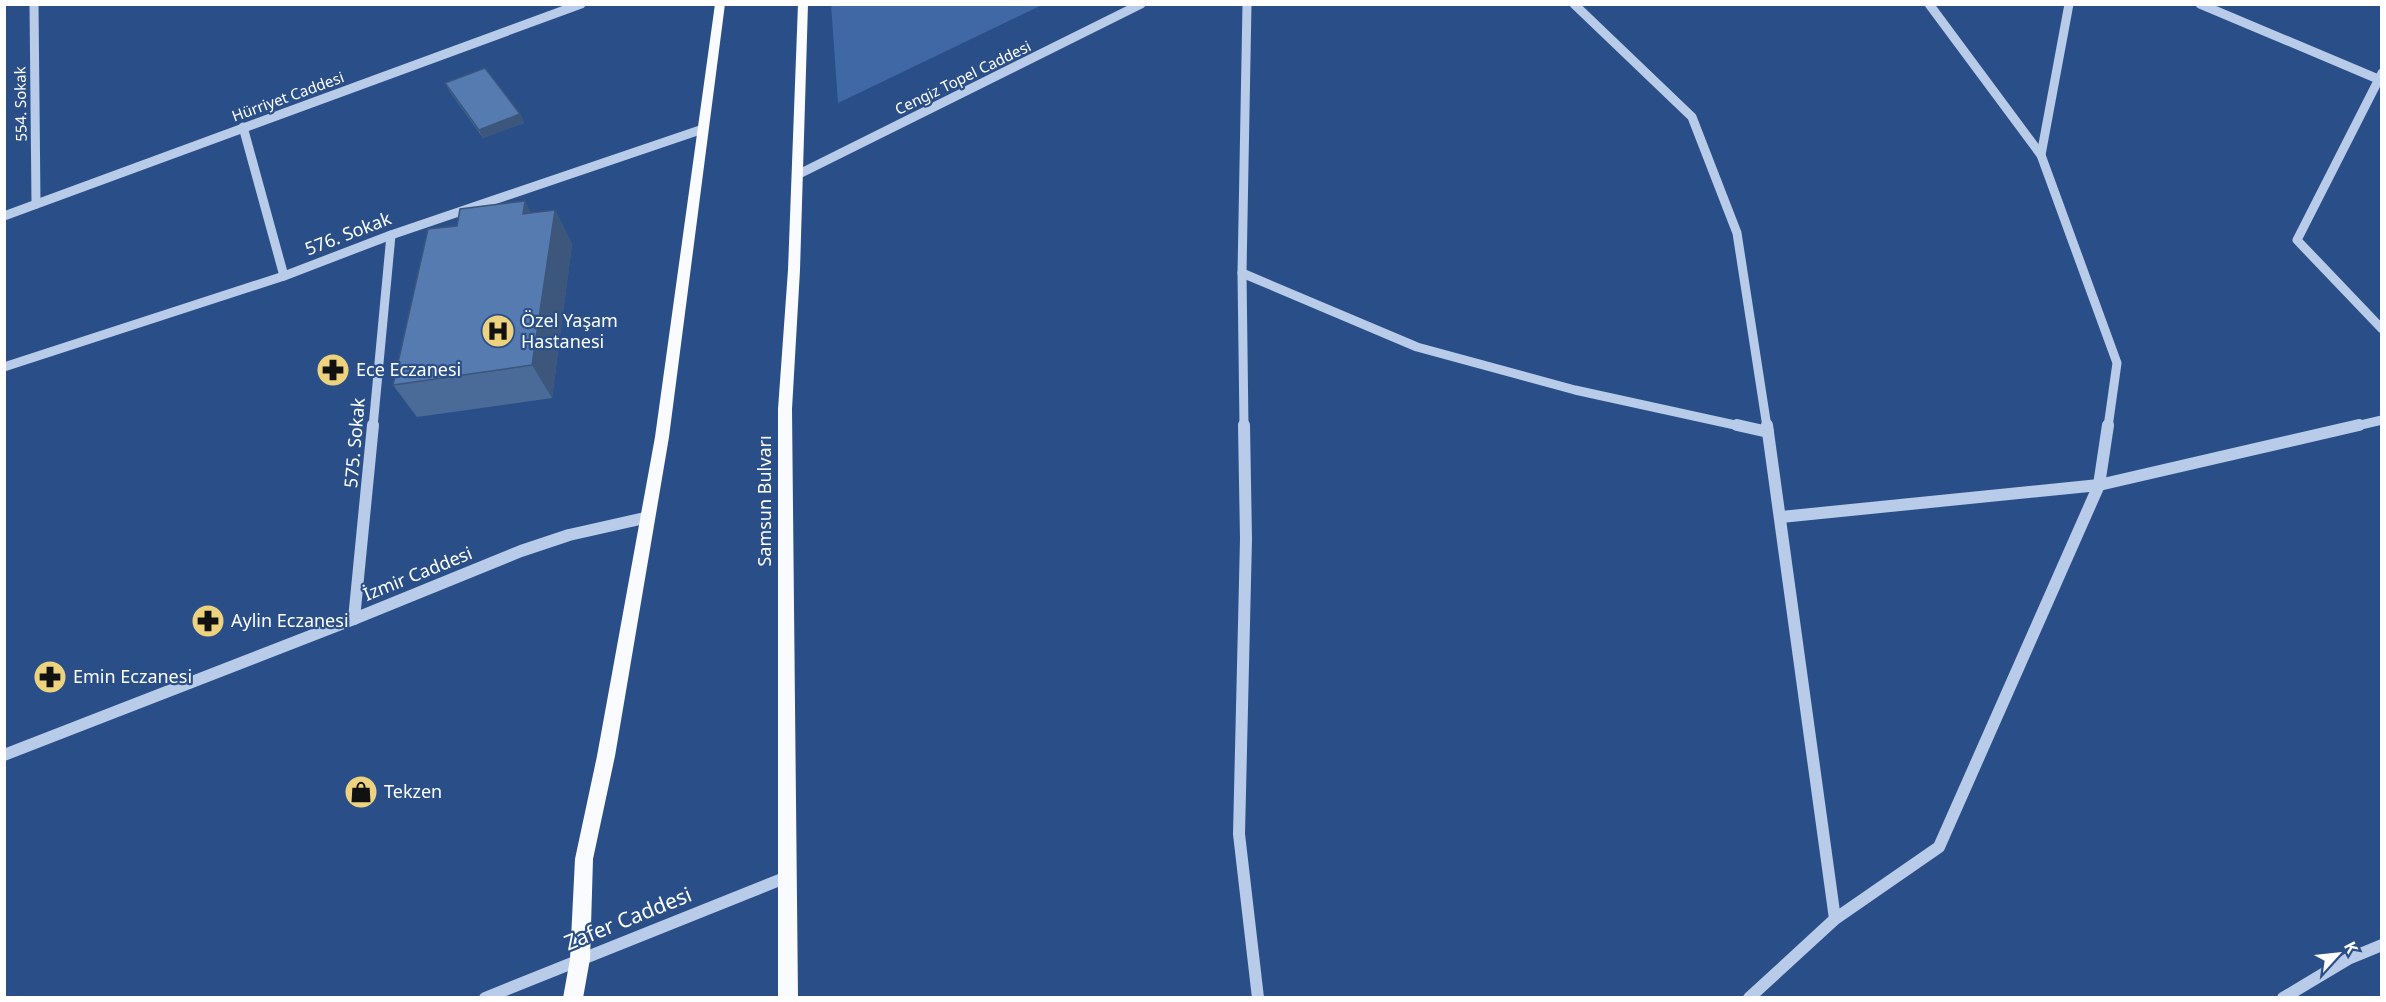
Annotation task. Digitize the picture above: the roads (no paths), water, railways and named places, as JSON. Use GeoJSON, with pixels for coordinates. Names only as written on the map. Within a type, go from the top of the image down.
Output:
{"type":"FeatureCollection","features":[{"type":"Feature","properties":{"kind":"main road"},"geometry":{"type":"LineString","coordinates":[[573,998],[580,959],[584,859],[606,756],[662,437],[720,4]]}},
{"type":"Feature","properties":{"kind":"main road","name":"Samsun Bulvarı"},"geometry":{"type":"LineString","coordinates":[[788,998],[785,409],[803,4]]}},
{"type":"Feature","properties":{"kind":"street","name":"554. Sokak"},"geometry":{"type":"LineString","coordinates":[[33,4],[36,204]]}},
{"type":"Feature","properties":{"kind":"street","name":"Hürriyet Caddesi"},"geometry":{"type":"LineString","coordinates":[[4,216],[581,4]]}},
{"type":"Feature","properties":{"kind":"street","name":"Cengiz Topel Caddesi"},"geometry":{"type":"LineString","coordinates":[[797,175],[1141,4]]}},
{"type":"Feature","properties":{"kind":"street"},"geometry":{"type":"LineString","coordinates":[[1247,4],[1242,273],[1246,539],[1239,834],[1258,998]]}},
{"type":"Feature","properties":{"kind":"street"},"geometry":{"type":"LineString","coordinates":[[1575,4],[1692,117],[1737,233],[1781,517],[1835,919]]}},
{"type":"Feature","properties":{"kind":"street"},"geometry":{"type":"LineString","coordinates":[[1749,998],[1835,919],[1939,847],[2099,485],[2117,363],[2041,155],[1929,4]]}},
{"type":"Feature","properties":{"kind":"street"},"geometry":{"type":"LineString","coordinates":[[2041,155],[2069,4]]}},
{"type":"Feature","properties":{"kind":"street"},"geometry":{"type":"LineString","coordinates":[[2200,4],[2380,76],[2297,240],[2382,329]]}},
{"type":"Feature","properties":{"kind":"street"},"geometry":{"type":"LineString","coordinates":[[243,128],[284,276]]}},
{"type":"Feature","properties":{"kind":"street","name":"576. Sokak"},"geometry":{"type":"LineString","coordinates":[[4,368],[284,276],[391,235],[703,129]]}},
{"type":"Feature","properties":{"kind":"street","name":"575. Sokak"},"geometry":{"type":"LineString","coordinates":[[354,619],[391,235]]}},
{"type":"Feature","properties":{"kind":"street"},"geometry":{"type":"LineString","coordinates":[[1242,273],[1417,347],[1575,390],[1768,432]]}},
{"type":"Feature","properties":{"kind":"street"},"geometry":{"type":"LineString","coordinates":[[1781,517],[2099,485],[2382,420]]}},
{"type":"Feature","properties":{"kind":"street","name":"İzmir Caddesi"},"geometry":{"type":"LineString","coordinates":[[4,755],[354,619],[521,551],[569,536],[649,517]]}},
{"type":"Feature","properties":{"kind":"street","name":"Zafer Caddesi"},"geometry":{"type":"LineString","coordinates":[[485,998],[787,877]]}},
{"type":"Feature","properties":{"kind":"street"},"geometry":{"type":"LineString","coordinates":[[2283,998],[2348,959],[2382,945]]}},
{"type":"Feature","properties":{"kind":"place","name":"Özel Yaşam Hastanesi"},"geometry":{"type":"Point","coordinates":[498,331]}},
{"type":"Feature","properties":{"kind":"place","name":"Ece Eczanesi"},"geometry":{"type":"Point","coordinates":[333,370]}},
{"type":"Feature","properties":{"kind":"place","name":"Aylin Eczanesi"},"geometry":{"type":"Point","coordinates":[208,621]}},
{"type":"Feature","properties":{"kind":"place","name":"Emin Eczanesi"},"geometry":{"type":"Point","coordinates":[50,677]}},
{"type":"Feature","properties":{"kind":"place","name":"Tekzen"},"geometry":{"type":"Point","coordinates":[361,792]}}]}
